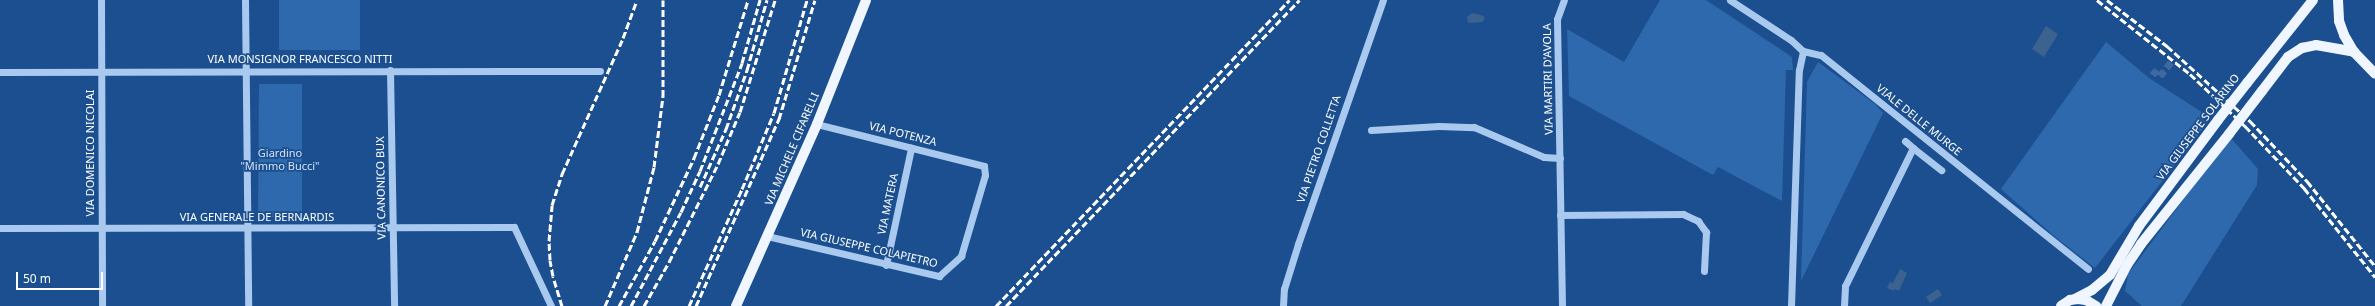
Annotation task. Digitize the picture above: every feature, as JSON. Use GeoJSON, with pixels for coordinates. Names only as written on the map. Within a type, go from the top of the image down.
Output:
{"type":"FeatureCollection","features":[{"type":"Feature","properties":{"kind":"main road","name":"VIA MICHELE CIFARELLI"},"geometry":{"type":"LineString","coordinates":[[736,306],[817,124],[866,0]]}},
{"type":"Feature","properties":{"kind":"main road","name":"VIA GIUSEPPE SOLARINO"},"geometry":{"type":"LineString","coordinates":[[2061,306],[2092,290],[2110,274],[2139,226],[2204,138],[2313,0]]}},
{"type":"Feature","properties":{"kind":"main road"},"geometry":{"type":"LineString","coordinates":[[2338,0],[2339,21],[2354,52],[2375,74]]}},
{"type":"Feature","properties":{"kind":"main road"},"geometry":{"type":"LineString","coordinates":[[2106,306],[2141,244],[2288,57],[2302,48],[2316,45],[2354,52]]}},
{"type":"Feature","properties":{"kind":"main road"},"geometry":{"type":"LineString","coordinates":[[2075,299],[2086,300],[2096,306]]}},
{"type":"Feature","properties":{"kind":"street","name":"VIA DOMENICO NICOLAI"},"geometry":{"type":"LineString","coordinates":[[101,0],[102,306]]}},
{"type":"Feature","properties":{"kind":"street"},"geometry":{"type":"LineString","coordinates":[[246,0],[248,306]]}},
{"type":"Feature","properties":{"kind":"street","name":"VIA PIETRO COLLETTA"},"geometry":{"type":"LineString","coordinates":[[1283,306],[1284,289],[1298,244],[1383,0]]}},
{"type":"Feature","properties":{"kind":"street","name":"VIA MARTIRI D'AVOLA"},"geometry":{"type":"LineString","coordinates":[[1562,306],[1557,19],[1564,0]]}},
{"type":"Feature","properties":{"kind":"street","name":"VIALE DELLE MURGE"},"geometry":{"type":"LineString","coordinates":[[1730,0],[1792,40],[1803,51],[1821,55],[2088,269]]}},
{"type":"Feature","properties":{"kind":"street"},"geometry":{"type":"LineString","coordinates":[[1791,306],[1799,70],[1803,51]]}},
{"type":"Feature","properties":{"kind":"street","name":"VIA MONSIGNOR FRANCESCO NITTI"},"geometry":{"type":"LineString","coordinates":[[0,72],[390,70],[600,71]]}},
{"type":"Feature","properties":{"kind":"street","name":"VIA CANONICO BUX"},"geometry":{"type":"LineString","coordinates":[[390,70],[394,306]]}},
{"type":"Feature","properties":{"kind":"street","name":"VIA POTENZA"},"geometry":{"type":"LineString","coordinates":[[817,124],[984,166]]}},
{"type":"Feature","properties":{"kind":"street"},"geometry":{"type":"LineString","coordinates":[[1371,130],[1439,126],[1474,127],[1544,157],[1560,158]]}},
{"type":"Feature","properties":{"kind":"street"},"geometry":{"type":"LineString","coordinates":[[1905,142],[1941,170]]}},
{"type":"Feature","properties":{"kind":"street","name":"VIA MATERA"},"geometry":{"type":"LineString","coordinates":[[886,265],[911,148]]}},
{"type":"Feature","properties":{"kind":"street"},"geometry":{"type":"LineString","coordinates":[[1844,306],[1846,286],[1913,148]]}},
{"type":"Feature","properties":{"kind":"street","name":"VIA GIUSEPPE COLAPIETRO"},"geometry":{"type":"LineString","coordinates":[[767,236],[886,265],[939,276],[961,256],[983,181],[984,166]]}},
{"type":"Feature","properties":{"kind":"street"},"geometry":{"type":"LineString","coordinates":[[1560,215],[1683,214],[1698,221],[1706,232],[1704,271]]}},
{"type":"Feature","properties":{"kind":"street","name":"VIA GENERALE DE BERNARDIS"},"geometry":{"type":"LineString","coordinates":[[0,228],[514,228],[551,306]]}},
{"type":"Feature","properties":{"kind":"green space"},"geometry":{"type":"Polygon","coordinates":[[[279,0],[360,0],[360,50],[279,50],[279,0]]]}},
{"type":"Feature","properties":{"kind":"green space"},"geometry":{"type":"Polygon","coordinates":[[[1660,0],[1706,0],[1792,57],[1793,70],[1786,70],[1782,201],[1718,167],[1713,175],[1569,96],[1567,29],[1624,62],[1660,0]]]}},
{"type":"Feature","properties":{"kind":"green space"},"geometry":{"type":"Polygon","coordinates":[[[2106,42],[2149,78],[2211,118],[2095,268],[2054,236],[2001,189],[2106,42]]]}},
{"type":"Feature","properties":{"kind":"green space"},"geometry":{"type":"Polygon","coordinates":[[[1818,62],[1875,104],[1883,113],[1801,281],[1807,82],[1818,62]]]}},
{"type":"Feature","properties":{"kind":"green space","name":"Giardino \"Mimmo Bucci\""},"geometry":{"type":"Polygon","coordinates":[[[259,84],[302,84],[302,217],[258,217],[259,84]]]}},
{"type":"Feature","properties":{"kind":"green space"},"geometry":{"type":"Polygon","coordinates":[[[2230,137],[2258,169],[2257,185],[2181,306],[2142,306],[2125,291],[2128,274],[2230,137]]]}},
{"type":"Feature","properties":{"kind":"shaded area"},"geometry":{"type":"Polygon","coordinates":[[[1472,13],[1484,16],[1484,20],[1482,22],[1468,23],[1467,17],[1472,13]]]}},
{"type":"Feature","properties":{"kind":"shaded area"},"geometry":{"type":"Polygon","coordinates":[[[2046,26],[2058,34],[2044,57],[2032,49],[2046,26]]]}},
{"type":"Feature","properties":{"kind":"shaded area"},"geometry":{"type":"Polygon","coordinates":[[[1900,269],[1907,273],[1899,291],[1895,289],[1894,291],[1887,288],[1890,282],[1893,283],[1900,269]]]}},
{"type":"Feature","properties":{"kind":"shaded area"},"geometry":{"type":"Polygon","coordinates":[[[1938,289],[1942,295],[1930,303],[1926,297],[1938,289]]]}},
{"type":"Feature","properties":{"kind":"tunnel"},"geometry":{"type":"LineString","coordinates":[[2152,70],[2160,76],[2171,62]]}},
{"type":"Feature","properties":{"kind":"railway"},"geometry":{"type":"LineString","coordinates":[[562,306],[550,260],[549,241],[552,205],[562,174],[623,38],[637,0]]}},
{"type":"Feature","properties":{"kind":"railway"},"geometry":{"type":"LineString","coordinates":[[605,306],[637,232],[654,167],[663,96],[663,0]]}},
{"type":"Feature","properties":{"kind":"railway"},"geometry":{"type":"LineString","coordinates":[[619,306],[655,241],[694,158],[719,95],[748,0]]}},
{"type":"Feature","properties":{"kind":"railway"},"geometry":{"type":"LineString","coordinates":[[631,306],[681,212],[700,171],[742,63],[760,0]]}},
{"type":"Feature","properties":{"kind":"railway"},"geometry":{"type":"LineString","coordinates":[[700,187],[726,129],[747,70],[767,0]]}},
{"type":"Feature","properties":{"kind":"railway"},"geometry":{"type":"LineString","coordinates":[[644,306],[669,262],[718,164],[740,112],[775,0]]}},
{"type":"Feature","properties":{"kind":"railway"},"geometry":{"type":"LineString","coordinates":[[689,306],[742,189],[774,113],[807,0]]}},
{"type":"Feature","properties":{"kind":"railway"},"geometry":{"type":"LineString","coordinates":[[696,306],[779,119],[815,0]]}},
{"type":"Feature","properties":{"kind":"railway"},"geometry":{"type":"LineString","coordinates":[[996,306],[1289,0]]}},
{"type":"Feature","properties":{"kind":"railway"},"geometry":{"type":"LineString","coordinates":[[1006,306],[1299,0]]}},
{"type":"Feature","properties":{"kind":"railway"},"geometry":{"type":"LineString","coordinates":[[2097,0],[2190,74],[2245,126],[2304,188],[2375,277]]}},
{"type":"Feature","properties":{"kind":"railway"},"geometry":{"type":"LineString","coordinates":[[2107,0],[2167,46],[2250,121],[2307,181],[2375,266]]}}]}
